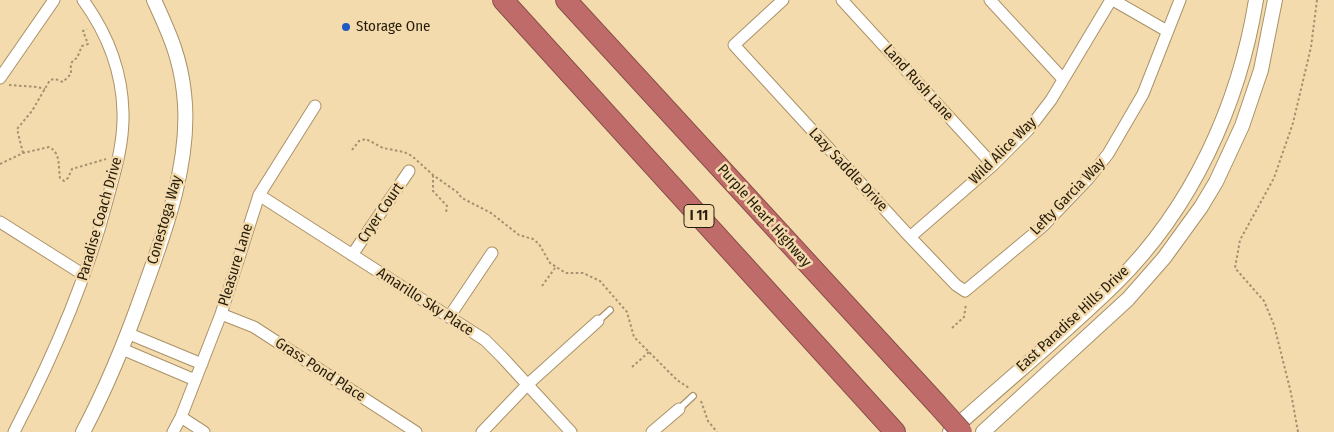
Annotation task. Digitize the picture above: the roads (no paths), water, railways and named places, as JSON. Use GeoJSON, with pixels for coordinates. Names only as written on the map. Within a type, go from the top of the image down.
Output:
{"type":"FeatureCollection","features":[{"type":"Feature","properties":{"kind":"highway","name":"I 11"},"geometry":{"type":"LineString","coordinates":[[504,0],[896,432]]}},
{"type":"Feature","properties":{"kind":"highway","name":"Purple Heart Highway"},"geometry":{"type":"LineString","coordinates":[[566,0],[962,432]]}},
{"type":"Feature","properties":{"kind":"street"},"geometry":{"type":"LineString","coordinates":[[3,81],[54,0]]}},
{"type":"Feature","properties":{"kind":"street","name":"Paradise Coach Drive"},"geometry":{"type":"LineString","coordinates":[[14,432],[47,364],[84,275],[121,146],[123,112],[118,75],[112,52],[103,31],[83,0]]}},
{"type":"Feature","properties":{"kind":"street","name":"Conestoga Way"},"geometry":{"type":"LineString","coordinates":[[83,432],[122,349],[162,236],[178,179],[185,132],[185,95],[175,47],[154,0]]}},
{"type":"Feature","properties":{"kind":"street","name":"Land Rush Lane"},"geometry":{"type":"LineString","coordinates":[[842,0],[993,165]]}},
{"type":"Feature","properties":{"kind":"street"},"geometry":{"type":"LineString","coordinates":[[990,0],[1063,79]]}},
{"type":"Feature","properties":{"kind":"street"},"geometry":{"type":"LineString","coordinates":[[1112,0],[1167,31]]}},
{"type":"Feature","properties":{"kind":"street","name":"Wild Alice Way"},"geometry":{"type":"LineString","coordinates":[[910,237],[993,165],[1028,130],[1050,100],[1112,0]]}},
{"type":"Feature","properties":{"kind":"street","name":"Lefty Garcia Way"},"geometry":{"type":"LineString","coordinates":[[965,291],[1042,226],[1088,179],[1108,154],[1144,94],[1180,0]]}},
{"type":"Feature","properties":{"kind":"street","name":"East Paradise Hills Drive"},"geometry":{"type":"LineString","coordinates":[[950,432],[1116,282],[1170,218],[1198,174],[1224,120],[1251,34],[1256,0]]}},
{"type":"Feature","properties":{"kind":"street","name":"East Paradise Hills Drive"},"geometry":{"type":"LineString","coordinates":[[983,432],[1128,299],[1164,258],[1201,207],[1216,182],[1242,126],[1261,70],[1275,0]]}},
{"type":"Feature","properties":{"kind":"street","name":"Lazy Saddle Drive"},"geometry":{"type":"LineString","coordinates":[[779,1],[734,45],[910,237],[956,285],[965,291]]}},
{"type":"Feature","properties":{"kind":"street","name":"Pleasure Lane"},"geometry":{"type":"LineString","coordinates":[[173,432],[181,417],[220,314],[258,195],[315,106]]}},
{"type":"Feature","properties":{"kind":"street","name":"Cryer Court"},"geometry":{"type":"LineString","coordinates":[[352,256],[409,171]]}},
{"type":"Feature","properties":{"kind":"street","name":"Amarillo Sky Place"},"geometry":{"type":"LineString","coordinates":[[258,195],[485,340],[571,432]]}},
{"type":"Feature","properties":{"kind":"street"},"geometry":{"type":"LineString","coordinates":[[2,227],[84,275]]}},
{"type":"Feature","properties":{"kind":"street"},"geometry":{"type":"LineString","coordinates":[[448,316],[492,253]]}},
{"type":"Feature","properties":{"kind":"street","name":"Grass Pond Place"},"geometry":{"type":"LineString","coordinates":[[220,314],[254,327],[416,432]]}},
{"type":"Feature","properties":{"kind":"street"},"geometry":{"type":"LineString","coordinates":[[482,432],[528,384],[598,321]]}},
{"type":"Feature","properties":{"kind":"street"},"geometry":{"type":"LineString","coordinates":[[127,333],[202,364]]}},
{"type":"Feature","properties":{"kind":"street"},"geometry":{"type":"LineString","coordinates":[[122,349],[195,380]]}},
{"type":"Feature","properties":{"kind":"street"},"geometry":{"type":"LineString","coordinates":[[652,432],[679,409]]}},
{"type":"Feature","properties":{"kind":"street"},"geometry":{"type":"LineString","coordinates":[[181,417],[204,432]]}},
{"type":"Feature","properties":{"kind":"lane"},"geometry":{"type":"LineString","coordinates":[[598,321],[610,310]]}},
{"type":"Feature","properties":{"kind":"lane"},"geometry":{"type":"LineString","coordinates":[[165,367],[171,351]]}},
{"type":"Feature","properties":{"kind":"lane"},"geometry":{"type":"LineString","coordinates":[[679,409],[692,396]]}},
{"type":"Feature","properties":{"kind":"place","name":"Storage One"},"geometry":{"type":"Point","coordinates":[346,27]}}]}
